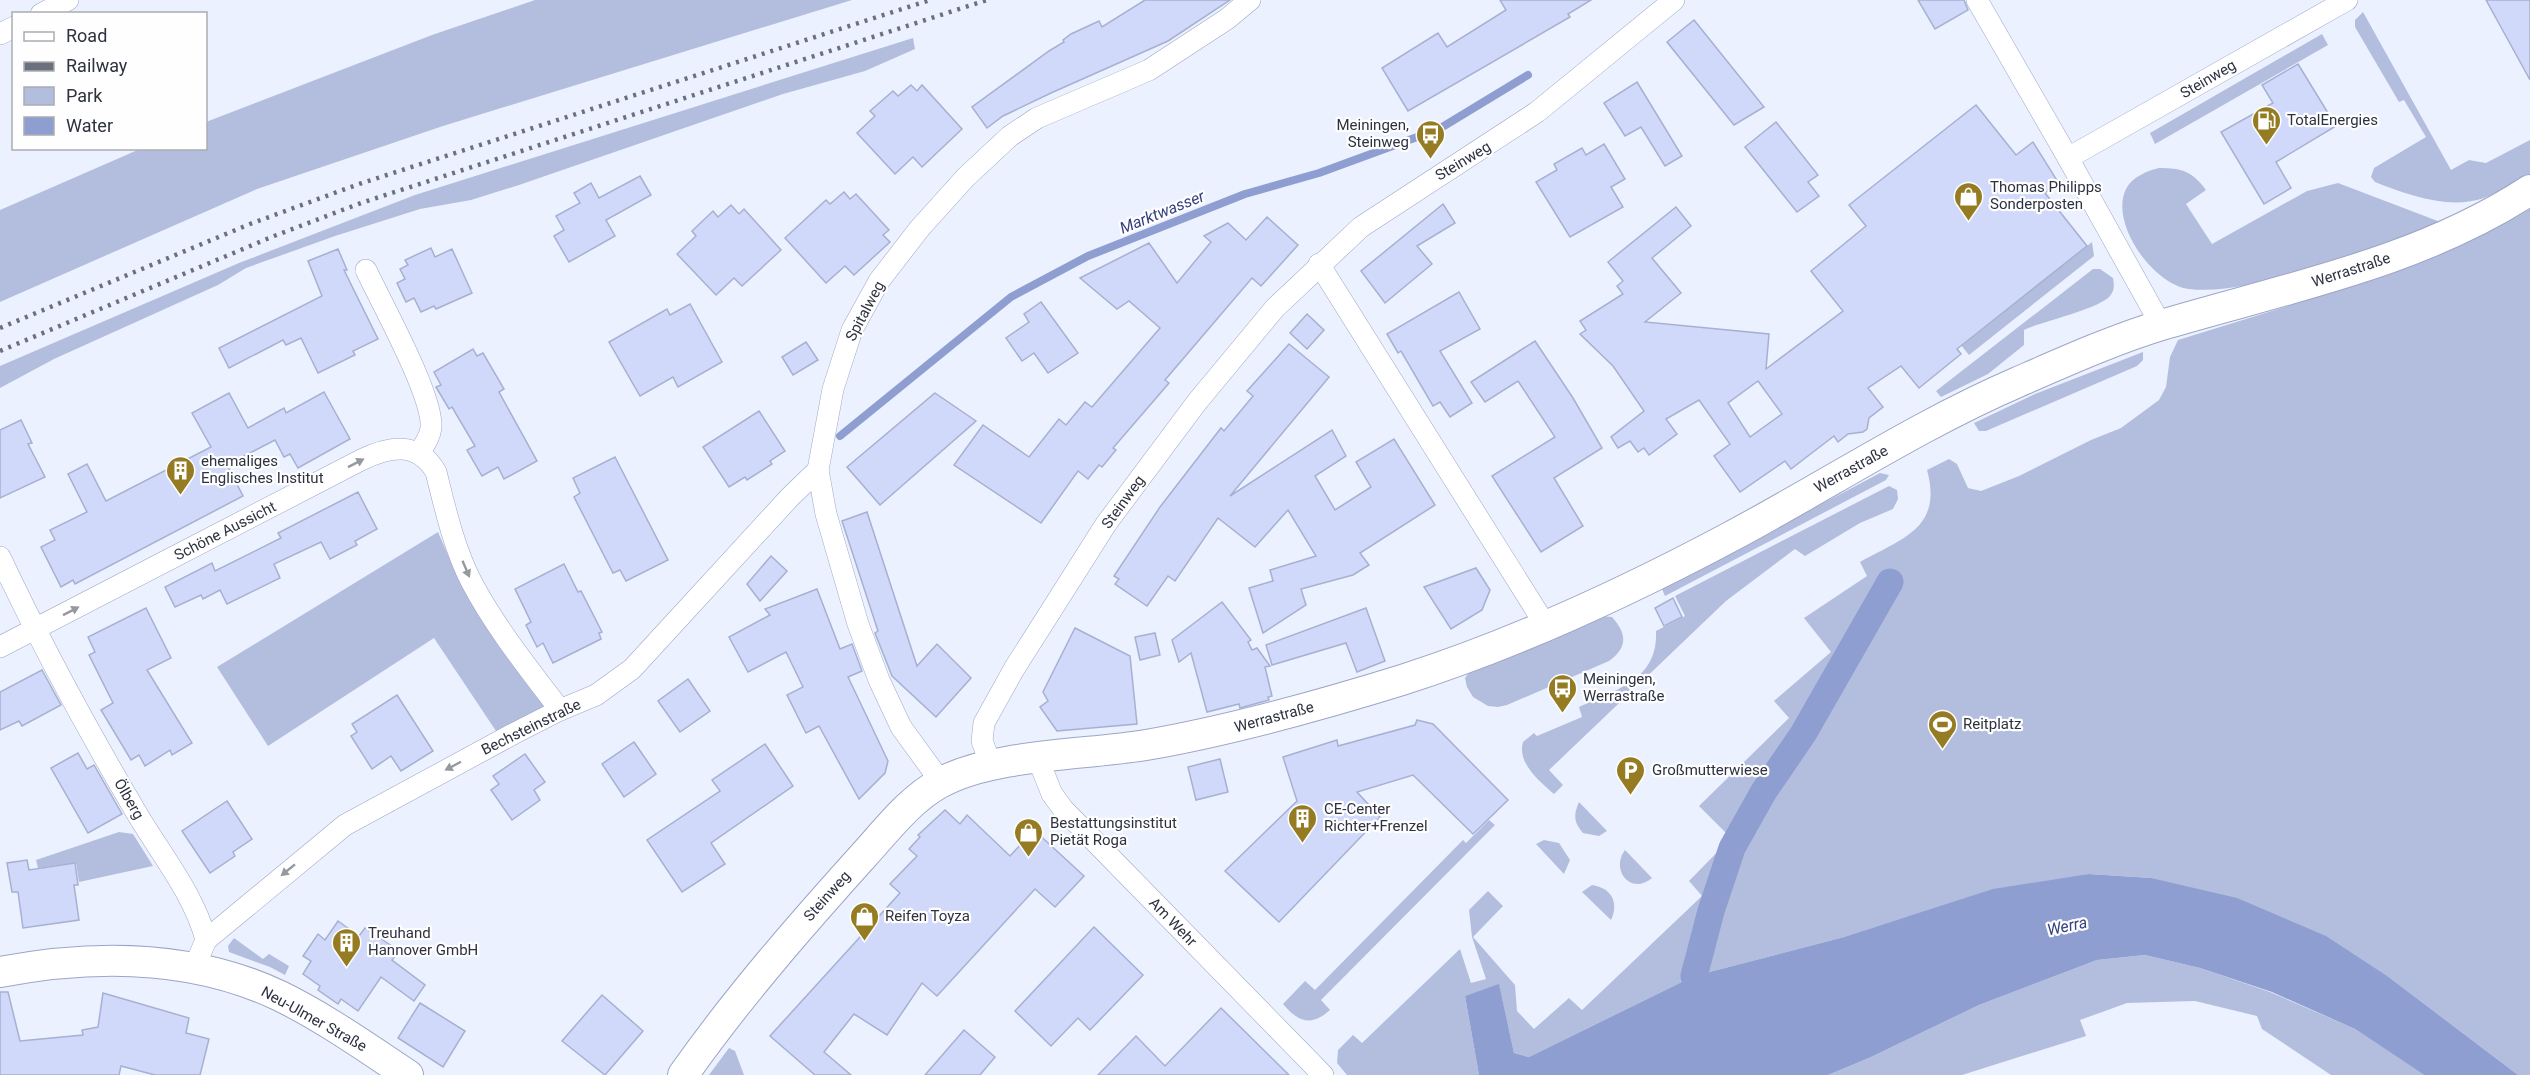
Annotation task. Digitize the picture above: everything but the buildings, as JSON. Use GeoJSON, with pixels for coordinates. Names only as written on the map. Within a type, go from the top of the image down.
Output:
{"type":"FeatureCollection","features":[{"type":"Feature","properties":{"kind":"street"},"geometry":{"type":"LineString","coordinates":[[45,12],[68,0]]}},
{"type":"Feature","properties":{"kind":"street","name":"Spitalweg"},"geometry":{"type":"LineString","coordinates":[[941,782],[902,727],[879,680],[840,567],[826,514],[818,470],[833,389],[852,330],[879,281],[943,201],[1010,136],[1037,118],[1149,70],[1207,33],[1250,0]]}},
{"type":"Feature","properties":{"kind":"street","name":"Steinweg"},"geometry":{"type":"LineString","coordinates":[[683,1075],[722,1020],[775,954],[911,805],[941,782],[991,765],[982,741],[984,723],[1014,669],[1106,524],[1197,402],[1275,308],[1319,264],[1361,227],[1537,112],[1674,0]]}},
{"type":"Feature","properties":{"kind":"street"},"geometry":{"type":"LineString","coordinates":[[1977,0],[2161,325]]}},
{"type":"Feature","properties":{"kind":"street","name":"Steinweg"},"geometry":{"type":"LineString","coordinates":[[2068,158],[2347,0]]}},
{"type":"Feature","properties":{"kind":"street","name":"Werrastraße"},"geometry":{"type":"LineString","coordinates":[[991,765],[1142,746],[1236,727],[1305,709],[1438,668],[1546,626],[1624,590],[1730,537],[1899,442],[2011,385],[2161,325],[2319,281],[2426,245],[2482,220],[2530,190]]}},
{"type":"Feature","properties":{"kind":"street"},"geometry":{"type":"LineString","coordinates":[[1319,264],[1546,626]]}},
{"type":"Feature","properties":{"kind":"street"},"geometry":{"type":"LineString","coordinates":[[366,270],[423,391],[430,415],[431,429],[419,453],[429,459],[436,472],[461,558],[471,581],[526,664],[560,710]]}},
{"type":"Feature","properties":{"kind":"street","name":"Schöne Aussicht"},"geometry":{"type":"LineString","coordinates":[[0,647],[379,451],[407,449],[419,453]]}},
{"type":"Feature","properties":{"kind":"street","name":"Bechsteinstraße"},"geometry":{"type":"LineString","coordinates":[[206,940],[345,825],[560,710],[596,695],[633,669],[790,497],[818,470]]}},
{"type":"Feature","properties":{"kind":"street"},"geometry":{"type":"LineString","coordinates":[[0,557],[34,630]]}},
{"type":"Feature","properties":{"kind":"street","name":"Ölberg"},"geometry":{"type":"LineString","coordinates":[[34,630],[136,812],[200,917],[206,940]]}},
{"type":"Feature","properties":{"kind":"street","name":"Am Wehr"},"geometry":{"type":"LineString","coordinates":[[1038,759],[1052,794],[1064,809],[1323,1075]]}},
{"type":"Feature","properties":{"kind":"street"},"geometry":{"type":"LineString","coordinates":[[194,969],[206,940]]}},
{"type":"Feature","properties":{"kind":"street","name":"Neu-Ulmer Straße"},"geometry":{"type":"LineString","coordinates":[[0,972],[52,963],[120,959],[152,961],[242,980],[281,997],[408,1075]]}},
{"type":"Feature","properties":{"kind":"green space"},"geometry":{"type":"Polygon","coordinates":[[[535,0],[852,0],[443,126],[257,189],[0,302],[0,210],[138,150],[207,150],[207,122],[432,35],[535,0]]]}},
{"type":"Feature","properties":{"kind":"green space"},"geometry":{"type":"Polygon","coordinates":[[[2363,12],[2451,170],[2469,160],[2486,163],[2530,140],[2530,175],[2484,198],[2457,202],[2443,202],[2415,196],[2375,182],[2371,177],[2374,168],[2426,137],[2404,100],[2399,102],[2355,27],[2355,20],[2363,12]]]}},
{"type":"Feature","properties":{"kind":"green space"},"geometry":{"type":"Polygon","coordinates":[[[2322,34],[2328,45],[2155,144],[2150,133],[2322,34]]]}},
{"type":"Feature","properties":{"kind":"green space"},"geometry":{"type":"Polygon","coordinates":[[[913,38],[915,49],[865,71],[783,94],[519,185],[471,200],[420,209],[246,268],[218,285],[54,359],[0,388],[0,366],[239,263],[415,195],[913,38]]]}},
{"type":"Feature","properties":{"kind":"green space"},"geometry":{"type":"Polygon","coordinates":[[[2159,168],[2186,172],[2206,190],[2186,204],[2212,244],[2307,191],[2338,183],[2443,223],[2365,253],[2267,280],[2228,288],[2189,289],[2162,277],[2149,265],[2129,235],[2124,219],[2122,203],[2126,189],[2140,175],[2159,168]]]}},
{"type":"Feature","properties":{"kind":"green space","name":"Großmutterwiese"},"geometry":{"type":"Polygon","coordinates":[[[2530,209],[2530,1075],[2518,1075],[2390,978],[2151,878],[2089,874],[1904,918],[1844,937],[1694,976],[1529,1057],[1514,1053],[1499,985],[1465,996],[1479,1075],[1347,1075],[1337,1063],[1338,1050],[1353,1035],[1362,1043],[1460,949],[1471,983],[1486,979],[1472,937],[1469,910],[1488,891],[1503,906],[1473,937],[1515,985],[1517,1011],[1534,1029],[1569,998],[1582,1010],[1702,896],[1689,881],[1731,838],[1699,806],[1789,718],[1774,701],[1831,652],[1804,618],[1867,576],[1860,562],[1891,546],[1916,529],[1929,505],[1930,490],[1927,470],[1949,459],[1957,464],[1968,488],[1981,491],[2019,476],[2091,440],[2121,428],[2159,400],[2166,387],[2170,357],[2178,340],[2388,275],[2498,227],[2530,209]]]}},
{"type":"Feature","properties":{"kind":"green space"},"geometry":{"type":"Polygon","coordinates":[[[2092,242],[2094,256],[1969,355],[1911,283],[1974,336],[2092,242]]]}},
{"type":"Feature","properties":{"kind":"green space"},"geometry":{"type":"Polygon","coordinates":[[[2093,269],[2100,269],[2113,278],[2113,292],[2104,301],[2024,330],[2024,345],[1988,374],[1941,397],[1936,391],[2093,269]]]}},
{"type":"Feature","properties":{"kind":"green space"},"geometry":{"type":"Polygon","coordinates":[[[2143,352],[2143,360],[2137,366],[1986,431],[1979,431],[1974,423],[2035,394],[2143,352]]]}},
{"type":"Feature","properties":{"kind":"green space"},"geometry":{"type":"Polygon","coordinates":[[[1880,473],[1889,475],[1886,480],[1665,596],[1662,589],[1880,473]]]}},
{"type":"Feature","properties":{"kind":"green space"},"geometry":{"type":"Polygon","coordinates":[[[1889,486],[1897,490],[1898,499],[1893,509],[1860,523],[1805,556],[1795,549],[1726,601],[1549,770],[1563,785],[1554,794],[1531,771],[1523,757],[1523,742],[1534,733],[1537,736],[1582,717],[1579,707],[1621,688],[1643,672],[1655,648],[1656,631],[1685,616],[1675,596],[1889,486]]]}},
{"type":"Feature","properties":{"kind":"green space"},"geometry":{"type":"Polygon","coordinates":[[[438,532],[458,578],[470,598],[548,706],[498,734],[434,638],[268,746],[217,667],[438,532]]]}},
{"type":"Feature","properties":{"kind":"green space"},"geometry":{"type":"Polygon","coordinates":[[[1602,616],[1612,617],[1623,635],[1620,651],[1609,661],[1498,707],[1488,706],[1473,697],[1467,687],[1465,678],[1470,671],[1602,616]]]}},
{"type":"Feature","properties":{"kind":"green space"},"geometry":{"type":"Polygon","coordinates":[[[1579,802],[1607,831],[1599,836],[1583,833],[1575,819],[1579,802]]]}},
{"type":"Feature","properties":{"kind":"green space"},"geometry":{"type":"Polygon","coordinates":[[[1489,820],[1495,825],[1321,1000],[1330,1010],[1317,1019],[1305,1020],[1294,1015],[1283,1004],[1305,981],[1315,990],[1463,840],[1466,843],[1489,820]]]}},
{"type":"Feature","properties":{"kind":"green space"},"geometry":{"type":"Polygon","coordinates":[[[119,832],[133,834],[153,866],[79,882],[76,863],[38,868],[36,860],[119,832]]]}},
{"type":"Feature","properties":{"kind":"green space"},"geometry":{"type":"Polygon","coordinates":[[[1544,840],[1559,843],[1570,860],[1564,874],[1536,844],[1544,840]]]}},
{"type":"Feature","properties":{"kind":"green space"},"geometry":{"type":"Polygon","coordinates":[[[1625,850],[1652,878],[1637,884],[1625,878],[1620,865],[1625,850]]]}},
{"type":"Feature","properties":{"kind":"green space"},"geometry":{"type":"Polygon","coordinates":[[[1592,885],[1605,889],[1612,897],[1614,908],[1611,920],[1582,892],[1592,885]]]}},
{"type":"Feature","properties":{"kind":"green space"},"geometry":{"type":"Polygon","coordinates":[[[234,938],[263,959],[269,954],[289,966],[285,975],[229,952],[228,946],[234,938]]]}},
{"type":"Feature","properties":{"kind":"green space"},"geometry":{"type":"Polygon","coordinates":[[[2145,955],[2200,968],[2270,992],[2355,1029],[2424,1075],[2331,1075],[2262,1029],[2257,1016],[2195,1001],[2127,1003],[2080,1020],[2086,1036],[1962,1075],[1828,1075],[1869,1058],[1979,1005],[2097,960],[2145,955]]]}},
{"type":"Feature","properties":{"kind":"green space"},"geometry":{"type":"Polygon","coordinates":[[[729,1048],[735,1051],[744,1075],[709,1075],[729,1048]]]}},
{"type":"Feature","properties":{"kind":"water","name":"Werra"},"geometry":{"type":"Polygon","coordinates":[[[2089,874],[2151,878],[2237,898],[2326,936],[2390,978],[2518,1075],[2424,1075],[2355,1029],[2272,992],[2200,968],[2145,955],[2097,960],[1979,1005],[1869,1058],[1828,1075],[1479,1075],[1465,996],[1499,984],[1514,1053],[1529,1057],[1694,976],[1844,937],[1993,889],[2089,874]]]}},
{"type":"Feature","properties":{"kind":"waterway","name":"Marktwasser"},"geometry":{"type":"LineString","coordinates":[[840,436],[1011,297],[1088,256],[1245,194],[1319,173],[1439,129],[1528,75]]}},
{"type":"Feature","properties":{"kind":"waterway"},"geometry":{"type":"LineString","coordinates":[[1694,976],[1711,911],[1732,848],[1764,791],[1803,734],[1890,582]]}},
{"type":"Feature","properties":{"kind":"railway"},"geometry":{"type":"LineString","coordinates":[[0,328],[250,224],[359,184],[930,0]]}},
{"type":"Feature","properties":{"kind":"railway"},"geometry":{"type":"LineString","coordinates":[[0,351],[274,236],[361,203],[987,0]]}},
{"type":"Feature","properties":{"kind":"place","name":"TotalEnergies"},"geometry":{"type":"Point","coordinates":[2266,146]}},
{"type":"Feature","properties":{"kind":"place","name":"Meiningen, Steinweg"},"geometry":{"type":"Point","coordinates":[1430,160]}},
{"type":"Feature","properties":{"kind":"place","name":"Thomas Philipps Sonderposten"},"geometry":{"type":"Point","coordinates":[1969,222]}},
{"type":"Feature","properties":{"kind":"place","name":"ehemaliges Englisches Institut"},"geometry":{"type":"Point","coordinates":[180,496]}},
{"type":"Feature","properties":{"kind":"place","name":"Meiningen, Werrastraße"},"geometry":{"type":"Point","coordinates":[1562,714]}},
{"type":"Feature","properties":{"kind":"place","name":"Reitplatz"},"geometry":{"type":"Point","coordinates":[1942,750]}},
{"type":"Feature","properties":{"kind":"place","name":"Großmutterwiese"},"geometry":{"type":"Point","coordinates":[1631,796]}},
{"type":"Feature","properties":{"kind":"place","name":"CE-Center Richter+Frenzel"},"geometry":{"type":"Point","coordinates":[1303,844]}},
{"type":"Feature","properties":{"kind":"place","name":"Bestattungsinstitut Pietät Roga"},"geometry":{"type":"Point","coordinates":[1029,858]}},
{"type":"Feature","properties":{"kind":"place","name":"Reifen Toyza"},"geometry":{"type":"Point","coordinates":[864,942]}},
{"type":"Feature","properties":{"kind":"place","name":"Treuhand Hannover GmbH"},"geometry":{"type":"Point","coordinates":[347,968]}}]}
